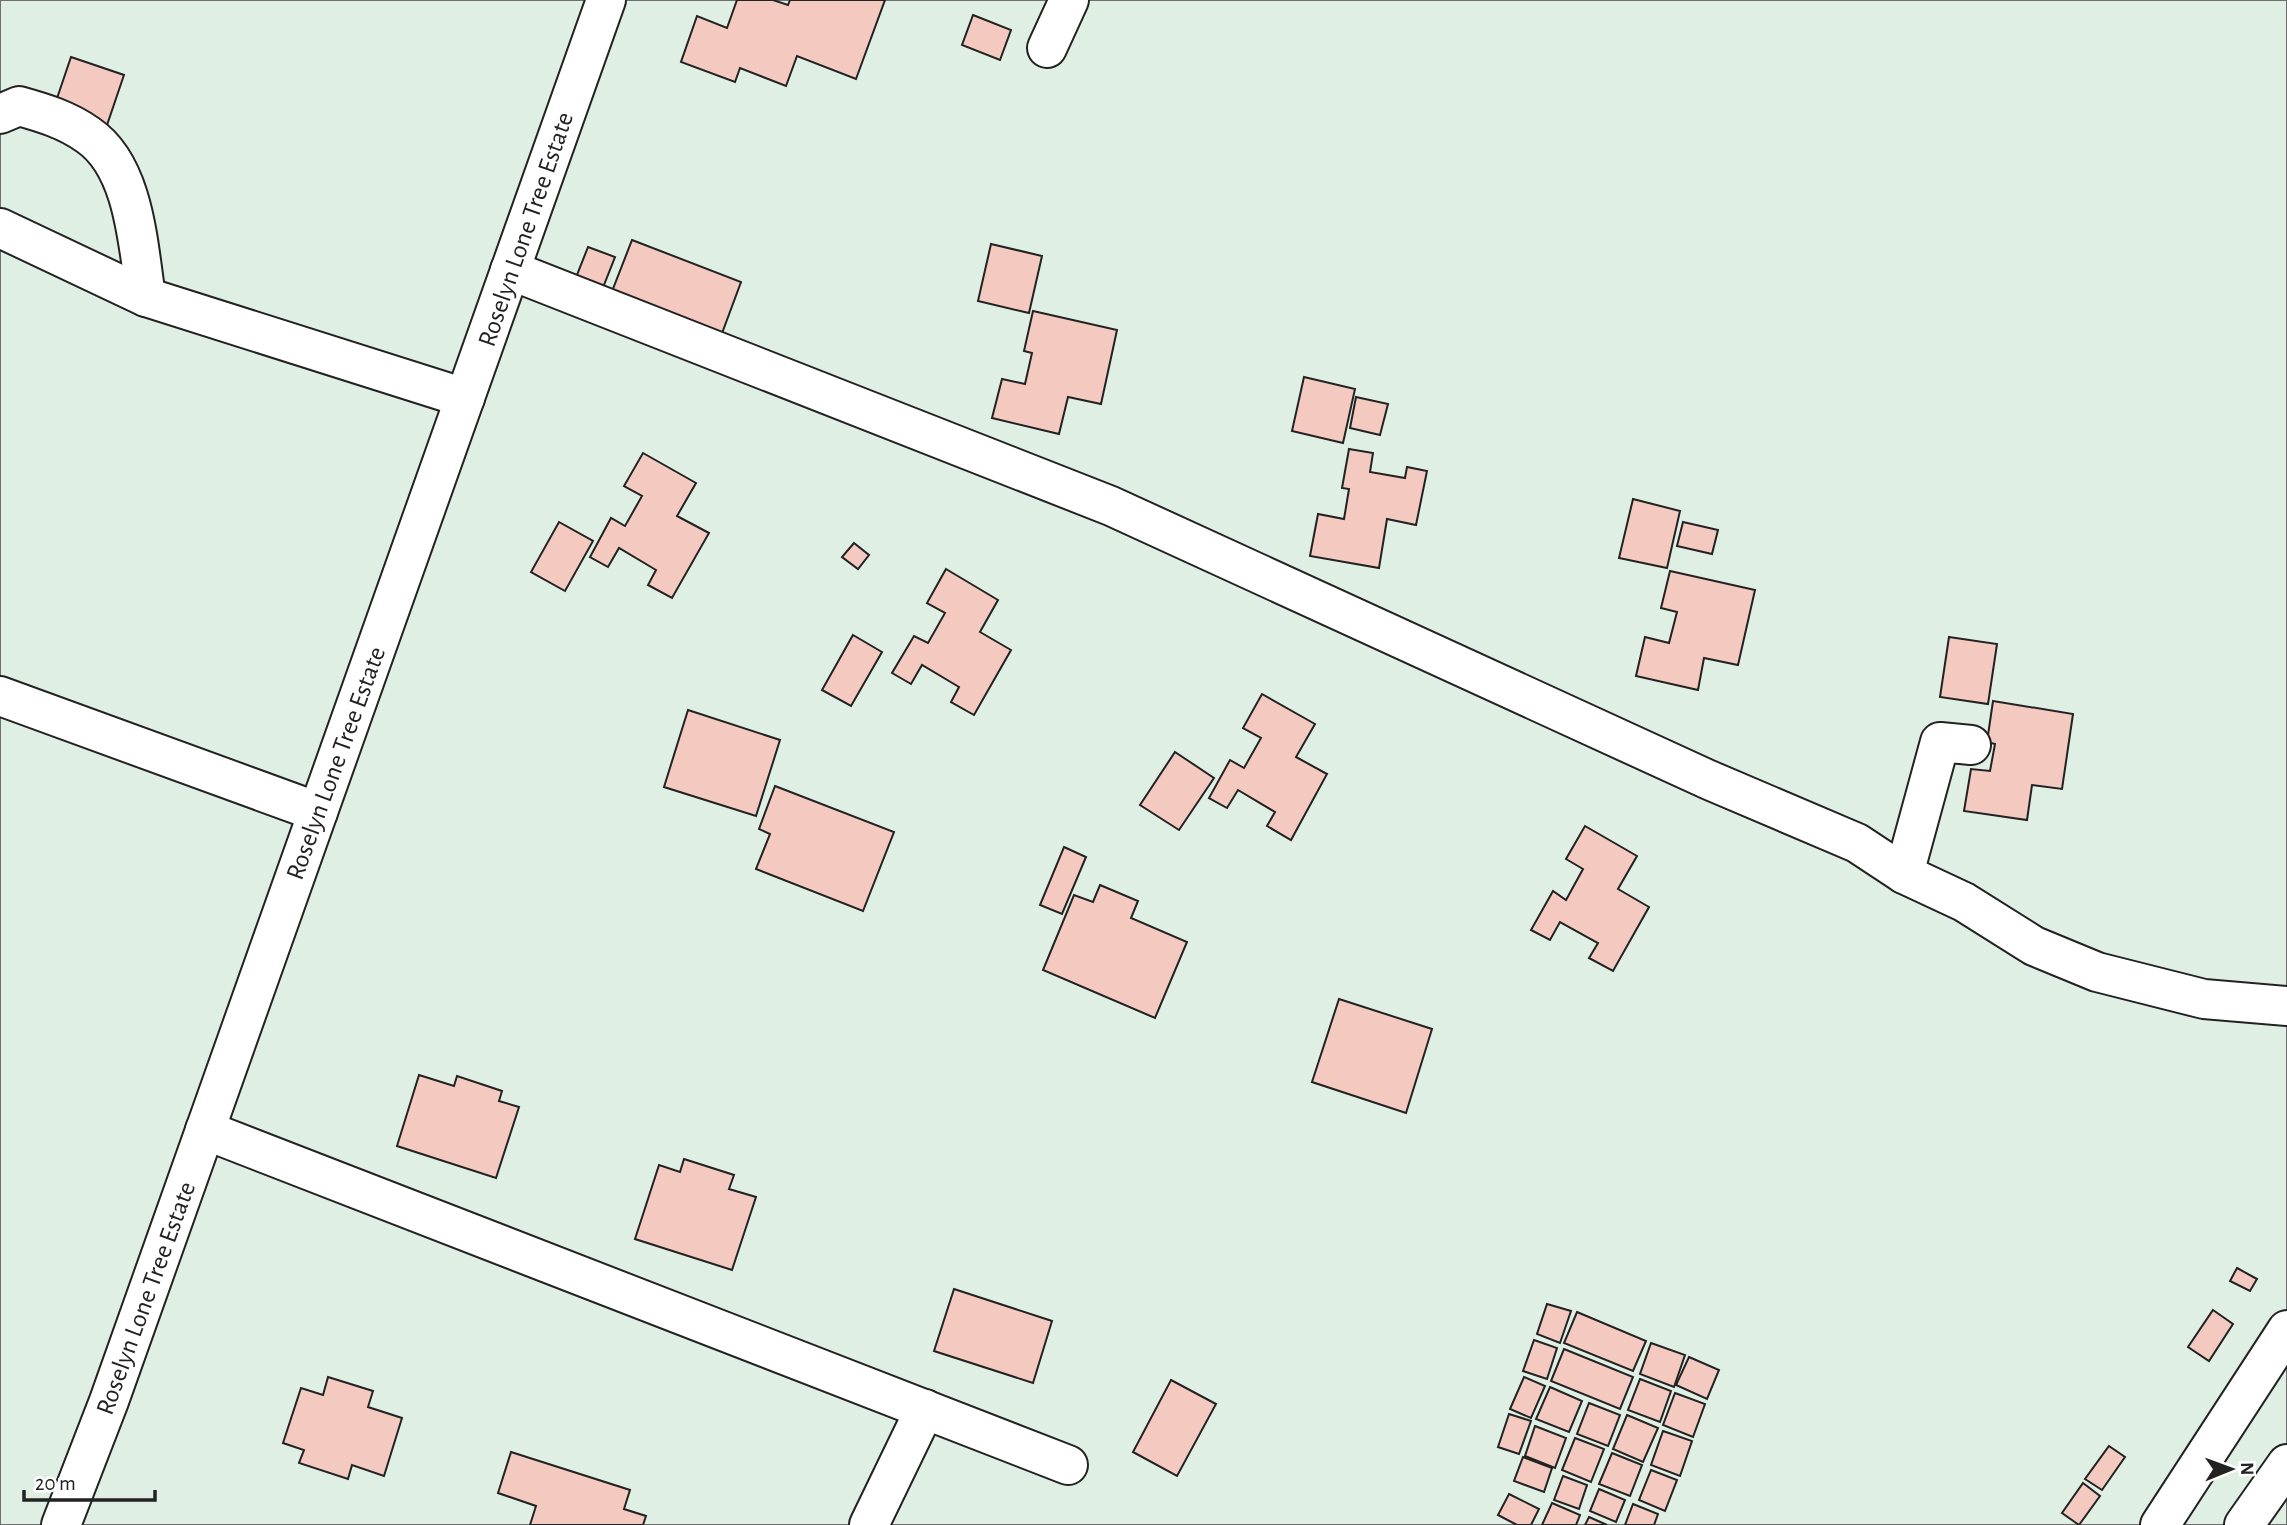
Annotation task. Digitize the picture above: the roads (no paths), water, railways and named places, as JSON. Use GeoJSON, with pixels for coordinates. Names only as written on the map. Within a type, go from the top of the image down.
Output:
{"type":"FeatureCollection","features":[{"type":"Feature","properties":{"kind":"street","name":"Roselyn Lone Tree Estate"},"geometry":{"type":"LineString","coordinates":[[61,1525],[109,1401],[606,0]]}},
{"type":"Feature","properties":{"kind":"street"},"geometry":{"type":"LineString","coordinates":[[1047,48],[1069,0]]}},
{"type":"Feature","properties":{"kind":"street"},"geometry":{"type":"LineString","coordinates":[[0,114],[19,106],[53,115],[90,136],[114,161],[130,202],[146,298]]}},
{"type":"Feature","properties":{"kind":"street"},"geometry":{"type":"LineString","coordinates":[[0,228],[146,298],[465,398]]}},
{"type":"Feature","properties":{"kind":"street"},"geometry":{"type":"LineString","coordinates":[[510,270],[1111,506],[1709,780],[1857,843],[1904,874],[1964,902],[2034,946],[2098,972],[2204,999],[2287,1006]]}},
{"type":"Feature","properties":{"kind":"street"},"geometry":{"type":"LineString","coordinates":[[0,696],[318,812]]}},
{"type":"Feature","properties":{"kind":"street"},"geometry":{"type":"LineString","coordinates":[[1904,874],[1940,742],[1971,745]]}},
{"type":"Feature","properties":{"kind":"street"},"geometry":{"type":"LineString","coordinates":[[205,1130],[1068,1465]]}},
{"type":"Feature","properties":{"kind":"street"},"geometry":{"type":"LineString","coordinates":[[2160,1525],[2287,1330]]}},
{"type":"Feature","properties":{"kind":"street"},"geometry":{"type":"LineString","coordinates":[[869,1525],[925,1409]]}},
{"type":"Feature","properties":{"kind":"street"},"geometry":{"type":"LineString","coordinates":[[2244,1525],[2287,1464]]}}]}
